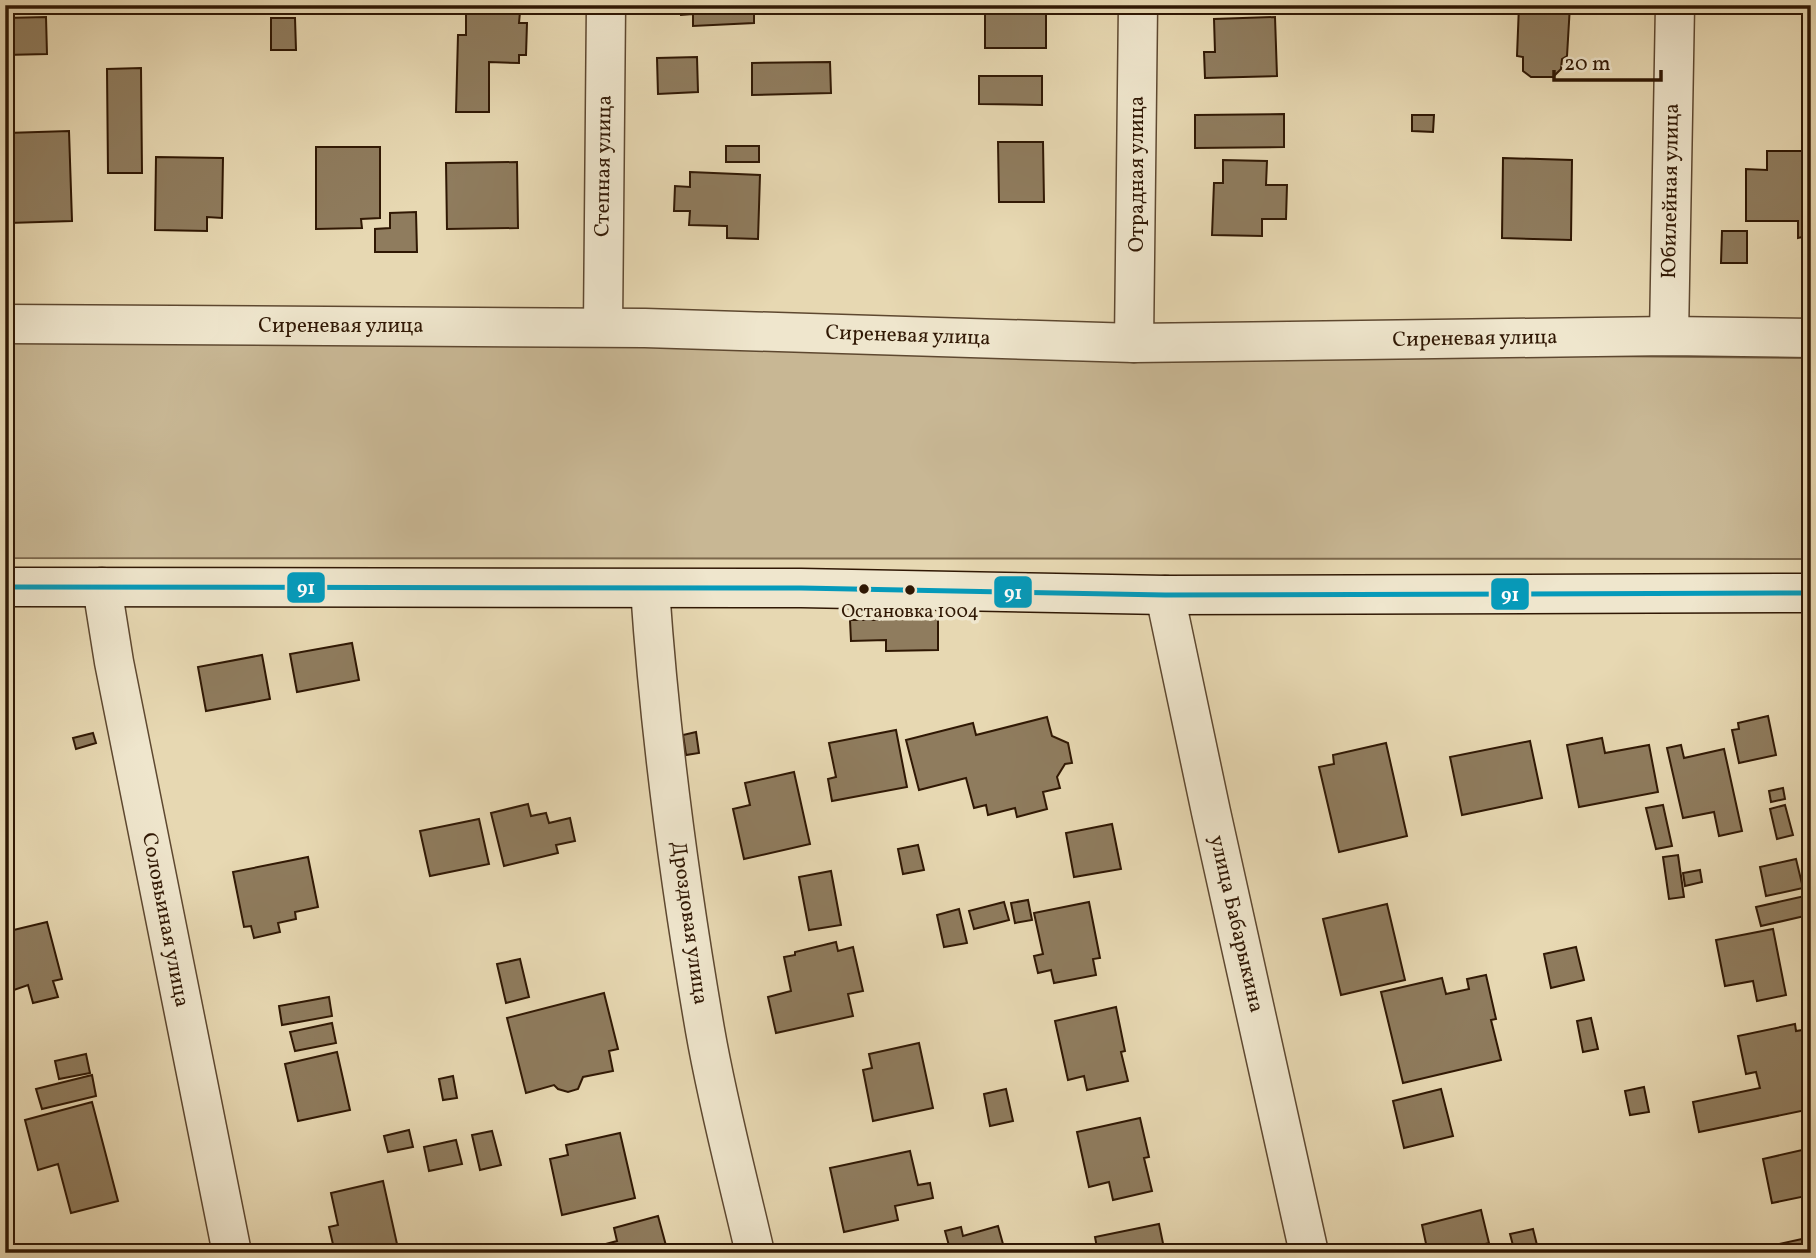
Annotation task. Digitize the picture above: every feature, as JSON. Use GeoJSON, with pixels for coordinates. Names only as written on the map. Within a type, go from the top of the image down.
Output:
{"type":"FeatureCollection","features":[{"type":"Feature","properties":{"kind":"street","name":"Степная улица"},"geometry":{"type":"LineString","coordinates":[[603,327],[606,5]]}},
{"type":"Feature","properties":{"kind":"street","name":"Отрадная улица"},"geometry":{"type":"LineString","coordinates":[[1134,343],[1138,5]]}},
{"type":"Feature","properties":{"kind":"street","name":"Юбилейная улица"},"geometry":{"type":"LineString","coordinates":[[1669,336],[1675,5]]}},
{"type":"Feature","properties":{"kind":"street","name":"Сиреневая улица"},"geometry":{"type":"LineString","coordinates":[[5,324],[603,327],[1134,343],[1669,336],[1811,338]]}},
{"type":"Feature","properties":{"kind":"street"},"geometry":{"type":"LineString","coordinates":[[5,587],[801,588],[1165,595],[1811,593]]}},
{"type":"Feature","properties":{"kind":"street","name":"Соловьиная улица"},"geometry":{"type":"LineString","coordinates":[[102,587],[116,676],[232,1253]]}},
{"type":"Feature","properties":{"kind":"street","name":"Дроздовая улица"},"geometry":{"type":"LineString","coordinates":[[650,589],[655,661],[680,866],[705,1032],[755,1253]]}},
{"type":"Feature","properties":{"kind":"street","name":"улица Бабарыкина"},"geometry":{"type":"LineString","coordinates":[[1165,595],[1309,1253]]}},
{"type":"Feature","properties":{"kind":"shaded area"},"geometry":{"type":"Polygon","coordinates":[[[5,340],[1811,358],[1811,559],[5,558],[5,340]]]}},
{"type":"Feature","properties":{"kind":"building"},"geometry":{"type":"Polygon","coordinates":[[[680,5],[754,5],[754,23],[693,26],[693,14],[681,15],[680,5]]]}},
{"type":"Feature","properties":{"kind":"building"},"geometry":{"type":"Polygon","coordinates":[[[985,5],[1046,5],[1046,48],[985,48],[985,5]]]}},
{"type":"Feature","properties":{"kind":"building"},"geometry":{"type":"Polygon","coordinates":[[[1519,5],[1570,5],[1567,56],[1562,59],[1561,69],[1553,77],[1531,77],[1523,71],[1523,57],[1517,56],[1519,5]]]}},
{"type":"Feature","properties":{"kind":"building"},"geometry":{"type":"Polygon","coordinates":[[[466,11],[520,12],[519,23],[527,23],[526,55],[519,55],[519,63],[489,62],[489,112],[456,112],[458,35],[466,35],[466,11]]]}},
{"type":"Feature","properties":{"kind":"building"},"geometry":{"type":"Polygon","coordinates":[[[46,17],[47,54],[5,55],[5,18],[46,17]]]}},
{"type":"Feature","properties":{"kind":"building"},"geometry":{"type":"Polygon","coordinates":[[[1275,17],[1277,76],[1205,78],[1204,52],[1215,52],[1214,19],[1275,17]]]}},
{"type":"Feature","properties":{"kind":"building"},"geometry":{"type":"Polygon","coordinates":[[[271,18],[295,18],[296,50],[271,50],[271,18]]]}},
{"type":"Feature","properties":{"kind":"building"},"geometry":{"type":"Polygon","coordinates":[[[697,57],[698,92],[658,94],[657,58],[697,57]]]}},
{"type":"Feature","properties":{"kind":"building"},"geometry":{"type":"Polygon","coordinates":[[[830,62],[831,93],[752,95],[752,63],[830,62]]]}},
{"type":"Feature","properties":{"kind":"building"},"geometry":{"type":"Polygon","coordinates":[[[141,68],[142,173],[108,173],[107,69],[141,68]]]}},
{"type":"Feature","properties":{"kind":"building"},"geometry":{"type":"Polygon","coordinates":[[[979,76],[1042,76],[1042,105],[979,104],[979,76]]]}},
{"type":"Feature","properties":{"kind":"building"},"geometry":{"type":"Polygon","coordinates":[[[1284,114],[1284,147],[1195,148],[1195,115],[1284,114]]]}},
{"type":"Feature","properties":{"kind":"building"},"geometry":{"type":"Polygon","coordinates":[[[1412,115],[1434,115],[1433,132],[1412,131],[1412,115]]]}},
{"type":"Feature","properties":{"kind":"building"},"geometry":{"type":"Polygon","coordinates":[[[69,131],[72,221],[9,223],[7,133],[69,131]]]}},
{"type":"Feature","properties":{"kind":"building"},"geometry":{"type":"Polygon","coordinates":[[[998,142],[1043,142],[1044,202],[999,202],[998,142]]]}},
{"type":"Feature","properties":{"kind":"building"},"geometry":{"type":"Polygon","coordinates":[[[726,146],[759,146],[759,162],[726,162],[726,146]]]}},
{"type":"Feature","properties":{"kind":"building"},"geometry":{"type":"Polygon","coordinates":[[[316,147],[380,147],[380,218],[361,219],[362,228],[316,229],[316,147]]]}},
{"type":"Feature","properties":{"kind":"building"},"geometry":{"type":"Polygon","coordinates":[[[1767,151],[1811,151],[1811,248],[1802,248],[1802,237],[1798,238],[1798,221],[1746,221],[1746,169],[1767,170],[1767,151]]]}},
{"type":"Feature","properties":{"kind":"building"},"geometry":{"type":"Polygon","coordinates":[[[156,157],[223,158],[222,218],[207,217],[207,231],[155,230],[156,157]]]}},
{"type":"Feature","properties":{"kind":"building"},"geometry":{"type":"Polygon","coordinates":[[[1503,158],[1572,160],[1571,240],[1502,238],[1503,158]]]}},
{"type":"Feature","properties":{"kind":"building"},"geometry":{"type":"Polygon","coordinates":[[[1223,160],[1267,161],[1266,185],[1287,185],[1286,219],[1262,219],[1262,236],[1212,235],[1214,183],[1223,183],[1223,160]]]}},
{"type":"Feature","properties":{"kind":"building"},"geometry":{"type":"Polygon","coordinates":[[[517,162],[518,228],[447,229],[446,163],[517,162]]]}},
{"type":"Feature","properties":{"kind":"building"},"geometry":{"type":"Polygon","coordinates":[[[690,172],[760,175],[758,239],[727,238],[727,226],[689,225],[690,211],[674,211],[675,186],[690,187],[690,172]]]}},
{"type":"Feature","properties":{"kind":"building"},"geometry":{"type":"Polygon","coordinates":[[[416,212],[417,252],[375,252],[375,229],[390,228],[390,213],[416,212]]]}},
{"type":"Feature","properties":{"kind":"building"},"geometry":{"type":"Polygon","coordinates":[[[1722,231],[1747,231],[1747,263],[1721,263],[1722,231]]]}},
{"type":"Feature","properties":{"kind":"building"},"geometry":{"type":"Polygon","coordinates":[[[881,616],[938,616],[938,650],[886,651],[886,640],[851,641],[850,620],[881,620],[881,616]]]}},
{"type":"Feature","properties":{"kind":"building"},"geometry":{"type":"Polygon","coordinates":[[[352,643],[359,680],[297,692],[290,654],[352,643]]]}},
{"type":"Feature","properties":{"kind":"building"},"geometry":{"type":"Polygon","coordinates":[[[262,655],[270,699],[206,711],[198,667],[262,655]]]}},
{"type":"Feature","properties":{"kind":"building"},"geometry":{"type":"Polygon","coordinates":[[[1768,716],[1776,755],[1739,763],[1732,730],[1739,729],[1738,723],[1768,716]]]}},
{"type":"Feature","properties":{"kind":"building"},"geometry":{"type":"Polygon","coordinates":[[[1047,717],[1052,736],[1068,743],[1072,763],[1065,764],[1057,777],[1060,788],[1043,792],[1047,809],[1017,817],[1015,808],[988,815],[986,805],[974,808],[966,778],[919,790],[906,740],[973,723],[976,735],[1047,717]]]}},
{"type":"Feature","properties":{"kind":"building"},"geometry":{"type":"Polygon","coordinates":[[[896,730],[907,787],[832,801],[828,779],[836,777],[829,743],[896,730]]]}},
{"type":"Feature","properties":{"kind":"building"},"geometry":{"type":"Polygon","coordinates":[[[696,732],[699,753],[686,755],[683,735],[696,732]]]}},
{"type":"Feature","properties":{"kind":"building"},"geometry":{"type":"Polygon","coordinates":[[[93,733],[96,743],[76,749],[73,738],[93,733]]]}},
{"type":"Feature","properties":{"kind":"building"},"geometry":{"type":"Polygon","coordinates":[[[1602,738],[1605,753],[1649,745],[1658,792],[1579,807],[1567,745],[1602,738]]]}},
{"type":"Feature","properties":{"kind":"building"},"geometry":{"type":"Polygon","coordinates":[[[1530,741],[1542,798],[1462,815],[1450,757],[1530,741]]]}},
{"type":"Feature","properties":{"kind":"building"},"geometry":{"type":"Polygon","coordinates":[[[1386,743],[1407,836],[1339,852],[1319,767],[1334,764],[1333,755],[1386,743]]]}},
{"type":"Feature","properties":{"kind":"building"},"geometry":{"type":"Polygon","coordinates":[[[1681,745],[1684,758],[1724,749],[1742,831],[1719,836],[1714,812],[1683,818],[1667,748],[1681,745]]]}},
{"type":"Feature","properties":{"kind":"building"},"geometry":{"type":"Polygon","coordinates":[[[794,772],[810,844],[744,859],[733,809],[750,805],[745,783],[794,772]]]}},
{"type":"Feature","properties":{"kind":"building"},"geometry":{"type":"Polygon","coordinates":[[[1783,788],[1785,799],[1771,802],[1769,791],[1783,788]]]}},
{"type":"Feature","properties":{"kind":"building"},"geometry":{"type":"Polygon","coordinates":[[[528,804],[531,816],[546,813],[549,823],[570,818],[575,841],[556,845],[558,853],[504,866],[491,813],[528,804]]]}},
{"type":"Feature","properties":{"kind":"building"},"geometry":{"type":"Polygon","coordinates":[[[1663,805],[1672,846],[1656,849],[1646,808],[1663,805]]]}},
{"type":"Feature","properties":{"kind":"building"},"geometry":{"type":"Polygon","coordinates":[[[1785,805],[1793,835],[1777,839],[1770,809],[1785,805]]]}},
{"type":"Feature","properties":{"kind":"building"},"geometry":{"type":"Polygon","coordinates":[[[479,819],[489,864],[430,876],[420,831],[479,819]]]}},
{"type":"Feature","properties":{"kind":"building"},"geometry":{"type":"Polygon","coordinates":[[[1112,824],[1121,869],[1074,877],[1066,833],[1112,824]]]}},
{"type":"Feature","properties":{"kind":"building"},"geometry":{"type":"Polygon","coordinates":[[[918,845],[924,870],[903,874],[898,849],[918,845]]]}},
{"type":"Feature","properties":{"kind":"building"},"geometry":{"type":"Polygon","coordinates":[[[1678,855],[1684,897],[1669,899],[1663,857],[1678,855]]]}},
{"type":"Feature","properties":{"kind":"building"},"geometry":{"type":"Polygon","coordinates":[[[308,857],[318,907],[295,912],[296,919],[278,923],[280,932],[254,938],[251,926],[244,927],[233,872],[308,857]]]}},
{"type":"Feature","properties":{"kind":"building"},"geometry":{"type":"Polygon","coordinates":[[[1796,859],[1803,888],[1766,896],[1760,867],[1796,859]]]}},
{"type":"Feature","properties":{"kind":"building"},"geometry":{"type":"Polygon","coordinates":[[[1700,870],[1702,882],[1685,886],[1683,873],[1700,870]]]}},
{"type":"Feature","properties":{"kind":"building"},"geometry":{"type":"Polygon","coordinates":[[[831,871],[841,925],[809,930],[799,877],[831,871]]]}},
{"type":"Feature","properties":{"kind":"building"},"geometry":{"type":"Polygon","coordinates":[[[1805,896],[1809,915],[1761,926],[1756,907],[1805,896]]]}},
{"type":"Feature","properties":{"kind":"building"},"geometry":{"type":"Polygon","coordinates":[[[1028,900],[1032,920],[1015,923],[1011,903],[1028,900]]]}},
{"type":"Feature","properties":{"kind":"building"},"geometry":{"type":"Polygon","coordinates":[[[1004,902],[1009,920],[974,929],[969,911],[1004,902]]]}},
{"type":"Feature","properties":{"kind":"building"},"geometry":{"type":"Polygon","coordinates":[[[1089,902],[1100,958],[1093,959],[1096,975],[1054,983],[1051,970],[1038,973],[1034,956],[1043,954],[1034,913],[1089,902]]]}},
{"type":"Feature","properties":{"kind":"building"},"geometry":{"type":"Polygon","coordinates":[[[1387,904],[1405,980],[1341,995],[1323,919],[1387,904]]]}},
{"type":"Feature","properties":{"kind":"building"},"geometry":{"type":"Polygon","coordinates":[[[959,909],[967,943],[944,947],[937,915],[959,909]]]}},
{"type":"Feature","properties":{"kind":"building"},"geometry":{"type":"Polygon","coordinates":[[[47,922],[62,979],[53,981],[58,997],[33,1003],[28,985],[14,990],[5,958],[5,932],[47,922]]]}},
{"type":"Feature","properties":{"kind":"building"},"geometry":{"type":"Polygon","coordinates":[[[1773,929],[1786,995],[1757,1001],[1753,981],[1725,986],[1716,940],[1773,929]]]}},
{"type":"Feature","properties":{"kind":"building"},"geometry":{"type":"Polygon","coordinates":[[[836,942],[838,951],[853,947],[863,991],[848,994],[853,1016],[776,1033],[768,997],[791,991],[784,957],[836,942]]]}},
{"type":"Feature","properties":{"kind":"building"},"geometry":{"type":"Polygon","coordinates":[[[1576,947],[1584,980],[1551,988],[1544,954],[1576,947]]]}},
{"type":"Feature","properties":{"kind":"building"},"geometry":{"type":"Polygon","coordinates":[[[520,959],[529,997],[506,1003],[497,964],[520,959]]]}},
{"type":"Feature","properties":{"kind":"building"},"geometry":{"type":"Polygon","coordinates":[[[1486,975],[1496,1019],[1491,1020],[1501,1060],[1403,1083],[1381,992],[1442,978],[1446,994],[1469,989],[1467,979],[1486,975]]]}},
{"type":"Feature","properties":{"kind":"building"},"geometry":{"type":"Polygon","coordinates":[[[604,993],[618,1049],[609,1051],[613,1071],[583,1077],[578,1089],[568,1092],[554,1085],[526,1093],[507,1018],[604,993]]]}},
{"type":"Feature","properties":{"kind":"building"},"geometry":{"type":"Polygon","coordinates":[[[329,997],[332,1016],[282,1025],[279,1006],[329,997]]]}},
{"type":"Feature","properties":{"kind":"building"},"geometry":{"type":"Polygon","coordinates":[[[1116,1007],[1125,1051],[1121,1052],[1128,1081],[1087,1090],[1084,1076],[1068,1080],[1055,1021],[1116,1007]]]}},
{"type":"Feature","properties":{"kind":"building"},"geometry":{"type":"Polygon","coordinates":[[[1591,1018],[1598,1049],[1583,1052],[1577,1021],[1591,1018]]]}},
{"type":"Feature","properties":{"kind":"building"},"geometry":{"type":"Polygon","coordinates":[[[332,1023],[336,1043],[295,1051],[290,1032],[332,1023]]]}},
{"type":"Feature","properties":{"kind":"building"},"geometry":{"type":"Polygon","coordinates":[[[1795,1024],[1796,1031],[1809,1029],[1811,1038],[1811,1059],[1805,1060],[1811,1089],[1811,1109],[1699,1132],[1693,1102],[1760,1088],[1756,1072],[1746,1074],[1738,1036],[1795,1024]]]}},
{"type":"Feature","properties":{"kind":"building"},"geometry":{"type":"Polygon","coordinates":[[[919,1043],[933,1108],[873,1121],[863,1070],[872,1068],[869,1054],[919,1043]]]}},
{"type":"Feature","properties":{"kind":"building"},"geometry":{"type":"Polygon","coordinates":[[[337,1052],[350,1110],[298,1121],[285,1064],[337,1052]]]}},
{"type":"Feature","properties":{"kind":"building"},"geometry":{"type":"Polygon","coordinates":[[[86,1054],[90,1073],[59,1079],[55,1061],[86,1054]]]}},
{"type":"Feature","properties":{"kind":"building"},"geometry":{"type":"Polygon","coordinates":[[[92,1075],[96,1096],[42,1109],[36,1089],[92,1075]]]}},
{"type":"Feature","properties":{"kind":"building"},"geometry":{"type":"Polygon","coordinates":[[[453,1076],[457,1098],[443,1100],[439,1079],[453,1076]]]}},
{"type":"Feature","properties":{"kind":"building"},"geometry":{"type":"Polygon","coordinates":[[[1644,1087],[1649,1112],[1630,1115],[1625,1091],[1644,1087]]]}},
{"type":"Feature","properties":{"kind":"building"},"geometry":{"type":"Polygon","coordinates":[[[1006,1089],[1013,1121],[990,1126],[984,1094],[1006,1089]]]}},
{"type":"Feature","properties":{"kind":"building"},"geometry":{"type":"Polygon","coordinates":[[[1441,1089],[1453,1136],[1404,1148],[1393,1101],[1441,1089]]]}},
{"type":"Feature","properties":{"kind":"building"},"geometry":{"type":"Polygon","coordinates":[[[92,1102],[118,1201],[71,1213],[58,1164],[38,1170],[25,1120],[92,1102]]]}},
{"type":"Feature","properties":{"kind":"building"},"geometry":{"type":"Polygon","coordinates":[[[1140,1118],[1149,1157],[1144,1158],[1152,1191],[1113,1200],[1109,1182],[1089,1187],[1077,1132],[1140,1118]]]}},
{"type":"Feature","properties":{"kind":"building"},"geometry":{"type":"Polygon","coordinates":[[[409,1130],[413,1147],[388,1152],[384,1136],[409,1130]]]}},
{"type":"Feature","properties":{"kind":"building"},"geometry":{"type":"Polygon","coordinates":[[[492,1131],[501,1165],[480,1170],[472,1135],[492,1131]]]}},
{"type":"Feature","properties":{"kind":"building"},"geometry":{"type":"Polygon","coordinates":[[[620,1133],[635,1198],[562,1215],[550,1159],[568,1155],[566,1145],[620,1133]]]}},
{"type":"Feature","properties":{"kind":"building"},"geometry":{"type":"Polygon","coordinates":[[[456,1140],[462,1164],[429,1171],[424,1147],[456,1140]]]}},
{"type":"Feature","properties":{"kind":"building"},"geometry":{"type":"Polygon","coordinates":[[[1811,1148],[1811,1195],[1772,1203],[1763,1159],[1811,1148]]]}},
{"type":"Feature","properties":{"kind":"building"},"geometry":{"type":"Polygon","coordinates":[[[910,1151],[918,1185],[930,1183],[933,1198],[895,1206],[898,1220],[844,1232],[830,1168],[910,1151]]]}},
{"type":"Feature","properties":{"kind":"building"},"geometry":{"type":"Polygon","coordinates":[[[383,1181],[399,1253],[335,1253],[329,1227],[338,1225],[331,1193],[383,1181]]]}},
{"type":"Feature","properties":{"kind":"building"},"geometry":{"type":"Polygon","coordinates":[[[1481,1210],[1489,1243],[1474,1247],[1475,1253],[1428,1253],[1422,1225],[1481,1210]]]}},
{"type":"Feature","properties":{"kind":"building"},"geometry":{"type":"Polygon","coordinates":[[[658,1216],[668,1253],[604,1253],[602,1245],[617,1241],[614,1228],[658,1216]]]}},
{"type":"Feature","properties":{"kind":"building"},"geometry":{"type":"Polygon","coordinates":[[[1159,1224],[1165,1253],[1098,1253],[1095,1237],[1159,1224]]]}},
{"type":"Feature","properties":{"kind":"building"},"geometry":{"type":"Polygon","coordinates":[[[998,1226],[1003,1244],[971,1253],[951,1253],[945,1231],[961,1227],[963,1236],[998,1226]]]}},
{"type":"Feature","properties":{"kind":"building"},"geometry":{"type":"Polygon","coordinates":[[[1533,1229],[1539,1253],[1515,1253],[1510,1234],[1533,1229]]]}},
{"type":"Feature","properties":{"kind":"building"},"geometry":{"type":"Polygon","coordinates":[[[1811,1237],[1811,1253],[1777,1253],[1775,1245],[1811,1237]]]}},
{"type":"Feature","properties":{"kind":"transit line","name":"91"},"geometry":{"type":"LineString","coordinates":[[5,587],[801,588],[1165,595],[1811,593]]}},
{"type":"Feature","properties":{"kind":"place","name":"Остановка 1004"},"geometry":{"type":"Point","coordinates":[910,590]}}]}
